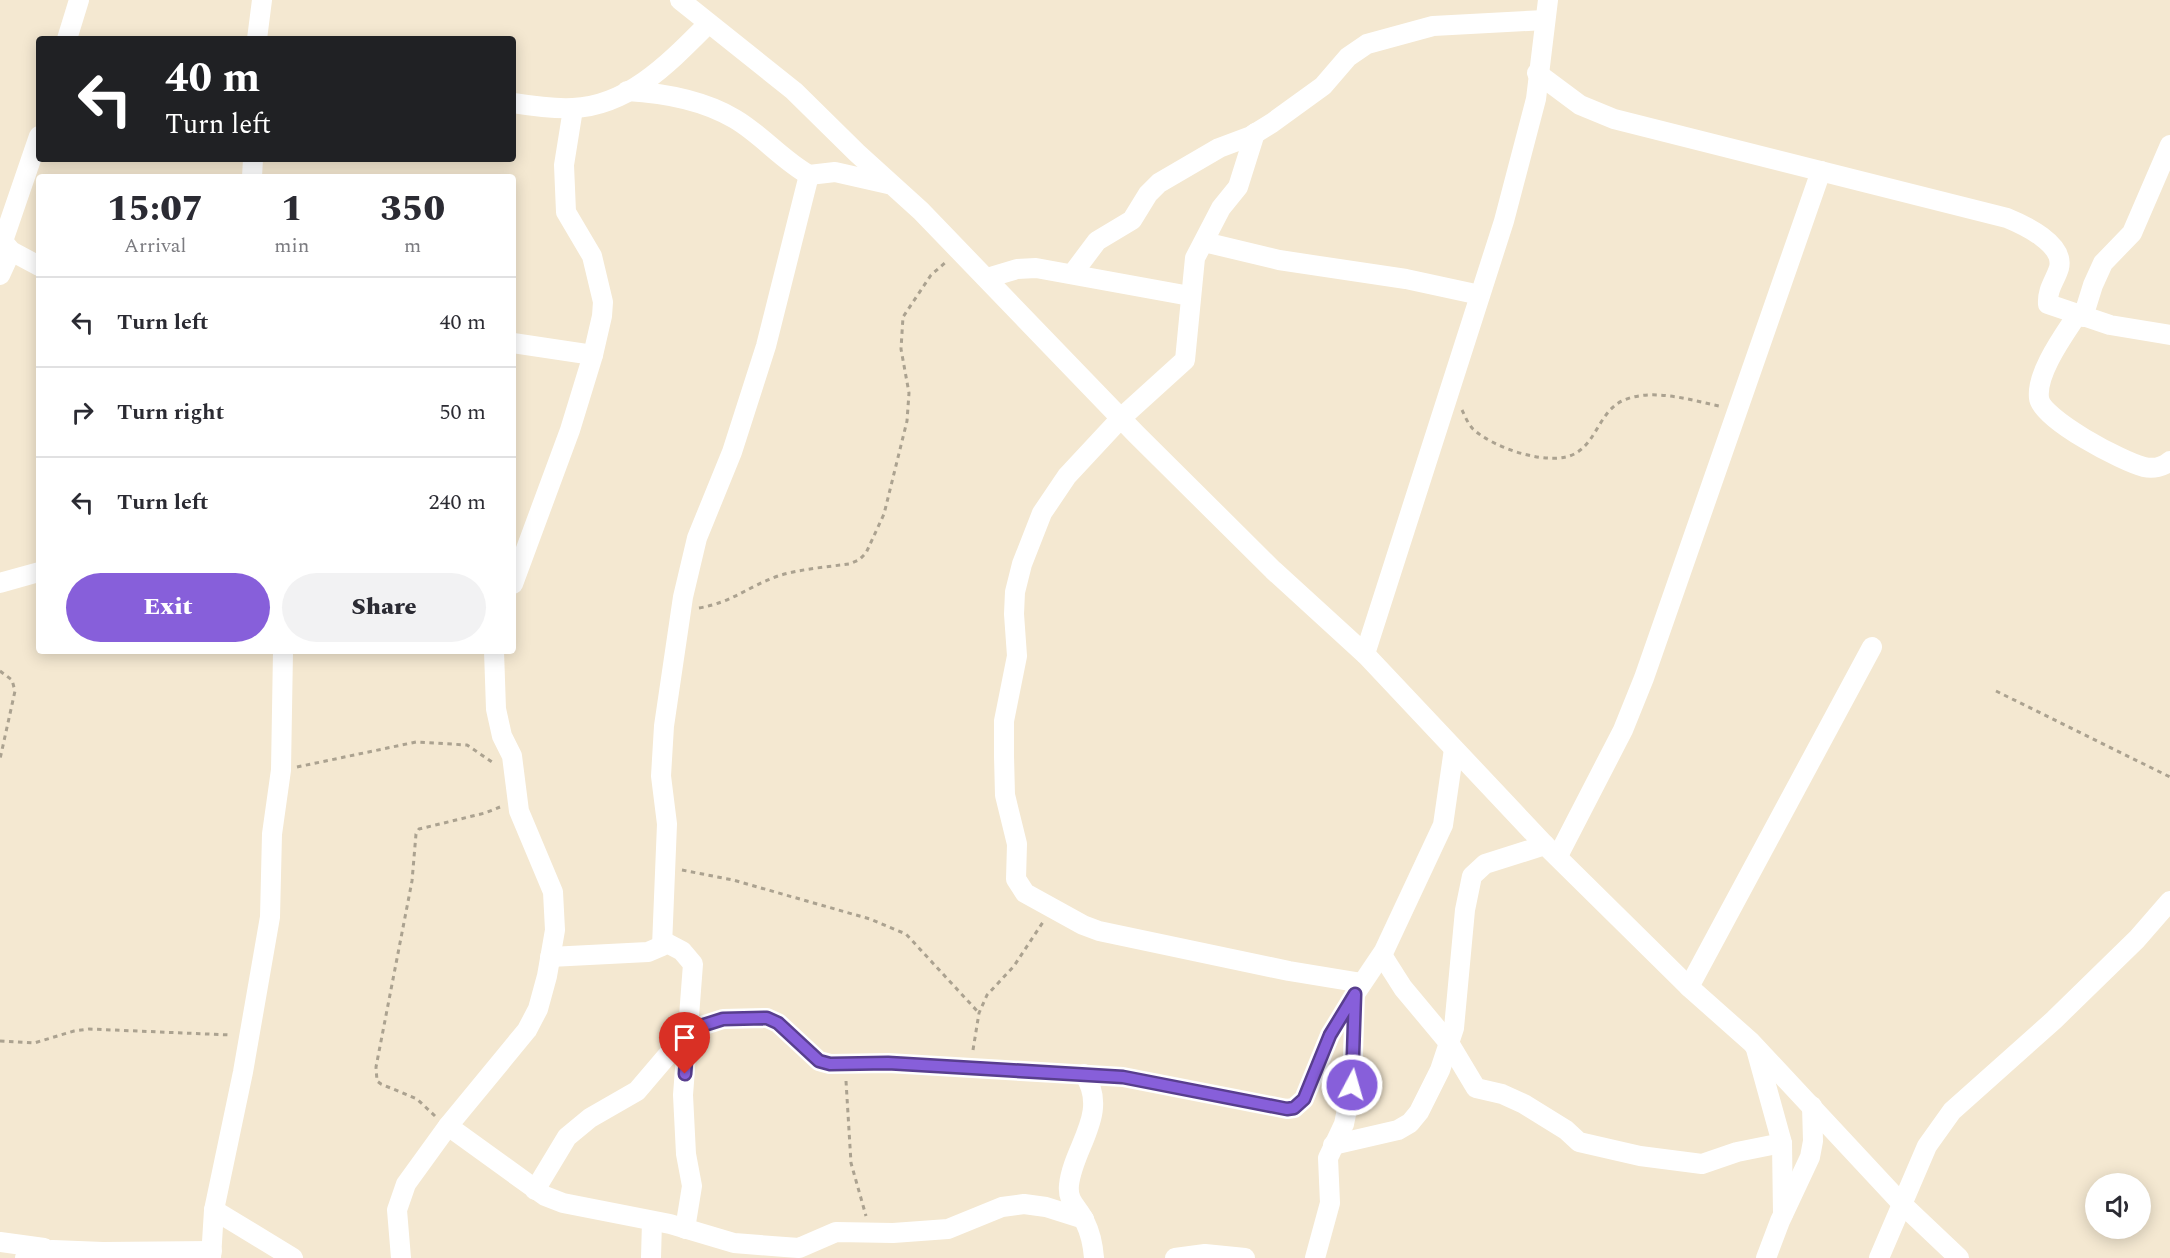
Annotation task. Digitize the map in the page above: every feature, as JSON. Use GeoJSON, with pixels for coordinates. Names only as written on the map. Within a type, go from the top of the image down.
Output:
{"type":"FeatureCollection","features":[{"type":"Feature","properties":{"kind":"street"},"geometry":{"type":"LineString","coordinates":[[68,36],[79,0]]}},
{"type":"Feature","properties":{"kind":"street"},"geometry":{"type":"LineString","coordinates":[[257,36],[262,0]]}},
{"type":"Feature","properties":{"kind":"street"},"geometry":{"type":"LineString","coordinates":[[680,0],[794,91],[895,187],[1273,570],[1365,654],[1551,850],[1689,987],[1755,1046],[1903,1205],[1959,1258]]}},
{"type":"Feature","properties":{"kind":"street"},"geometry":{"type":"LineString","coordinates":[[1365,654],[1504,221],[1536,99],[1548,0]]}},
{"type":"Feature","properties":{"kind":"street"},"geometry":{"type":"LineString","coordinates":[[1073,273],[1096,241],[1132,220],[1148,194],[1159,183],[1219,148],[1256,133],[1323,86],[1348,57],[1367,44],[1433,26],[1545,21]]}},
{"type":"Feature","properties":{"kind":"street"},"geometry":{"type":"LineString","coordinates":[[516,103],[573,109],[591,105],[627,91],[655,75],[708,24]]}},
{"type":"Feature","properties":{"kind":"street"},"geometry":{"type":"LineString","coordinates":[[1538,73],[1580,105],[1614,119],[2007,218],[2028,227],[2054,249],[2058,256],[2059,268],[2048,295],[2048,304],[2110,325],[2170,334]]}},
{"type":"Feature","properties":{"kind":"street"},"geometry":{"type":"LineString","coordinates":[[627,91],[655,92],[690,101],[734,119],[809,175],[835,172],[895,187]]}},
{"type":"Feature","properties":{"kind":"street"},"geometry":{"type":"LineString","coordinates":[[516,576],[570,430],[593,356],[603,302],[592,256],[566,212],[563,194],[564,165],[573,109]]}},
{"type":"Feature","properties":{"kind":"street"},"geometry":{"type":"LineString","coordinates":[[1256,133],[1238,187],[1221,208],[1196,258],[1190,296],[1188,349],[1185,360],[1121,418],[1082,458],[1049,501],[1022,564],[1015,592],[1017,656],[1004,721],[1005,795],[1016,837],[1017,884],[1025,892],[1051,907],[1099,931],[1289,971],[1359,989]]}},
{"type":"Feature","properties":{"kind":"street"},"geometry":{"type":"LineString","coordinates":[[0,275],[5,243],[36,145]]}},
{"type":"Feature","properties":{"kind":"street"},"geometry":{"type":"LineString","coordinates":[[2170,145],[2132,233],[2103,263],[2080,316],[2059,339],[2038,396],[2042,406],[2074,434],[2133,463],[2155,468],[2170,461]]}},
{"type":"Feature","properties":{"kind":"street"},"geometry":{"type":"LineString","coordinates":[[1333,1145],[1398,1130],[1410,1123],[1419,1112],[1449,1043],[1457,1005],[1465,910],[1472,876],[1485,864],[1551,850],[1623,730],[1644,678],[1736,409],[1821,171]]}},
{"type":"Feature","properties":{"kind":"street"},"geometry":{"type":"LineString","coordinates":[[550,957],[648,952],[656,950],[663,941],[667,824],[661,776],[662,756],[681,610],[697,538],[732,452],[766,346],[809,175]]}},
{"type":"Feature","properties":{"kind":"street"},"geometry":{"type":"LineString","coordinates":[[1204,242],[1279,260],[1406,279],[1480,295]]}},
{"type":"Feature","properties":{"kind":"street"},"geometry":{"type":"LineString","coordinates":[[5,243],[36,264]]}},
{"type":"Feature","properties":{"kind":"street"},"geometry":{"type":"LineString","coordinates":[[987,278],[1017,268],[1073,273],[1190,296]]}},
{"type":"Feature","properties":{"kind":"street"},"geometry":{"type":"LineString","coordinates":[[516,343],[593,356]]}},
{"type":"Feature","properties":{"kind":"street"},"geometry":{"type":"LineString","coordinates":[[0,583],[36,573]]}},
{"type":"Feature","properties":{"kind":"street"},"geometry":{"type":"LineString","coordinates":[[1689,987],[1872,647]]}},
{"type":"Feature","properties":{"kind":"street"},"geometry":{"type":"LineString","coordinates":[[0,1242],[53,1250],[212,1254],[214,1210],[243,1072],[247,1035],[270,917],[272,834],[281,770],[283,654]]}},
{"type":"Feature","properties":{"kind":"street"},"geometry":{"type":"LineString","coordinates":[[400,1258],[396,1220],[399,1200],[406,1184],[448,1126],[527,1030],[538,1009],[555,930],[553,892],[519,811],[512,756],[502,735],[496,709],[494,654]]}},
{"type":"Feature","properties":{"kind":"street"},"geometry":{"type":"LineString","coordinates":[[535,1190],[567,1137],[590,1118],[637,1091],[688,1030],[723,1019],[767,1018],[778,1023],[819,1061],[1123,1077],[1270,1107],[1294,1108],[1304,1099],[1330,1035],[1382,955],[1443,825],[1454,749]]}},
{"type":"Feature","properties":{"kind":"street"},"geometry":{"type":"LineString","coordinates":[[1879,1258],[1927,1146],[1952,1111],[2054,1020],[2137,939],[2170,901]]}},
{"type":"Feature","properties":{"kind":"street"},"geometry":{"type":"LineString","coordinates":[[663,941],[682,951],[693,964],[683,1095],[684,1132],[692,1186],[685,1229]]}},
{"type":"Feature","properties":{"kind":"street"},"geometry":{"type":"LineString","coordinates":[[1382,955],[1403,988],[1449,1043],[1476,1088],[1502,1094],[1524,1104],[1566,1130],[1579,1142],[1595,1148],[1702,1164],[1737,1152],[1782,1143]]}},
{"type":"Feature","properties":{"kind":"street"},"geometry":{"type":"LineString","coordinates":[[1315,1258],[1329,1203],[1328,1158],[1344,1124],[1352,1085],[1359,989]]}},
{"type":"Feature","properties":{"kind":"street"},"geometry":{"type":"LineString","coordinates":[[1755,1046],[1782,1143],[1783,1214]]}},
{"type":"Feature","properties":{"kind":"street"},"geometry":{"type":"LineString","coordinates":[[1084,1074],[1091,1085],[1093,1100],[1088,1136],[1071,1172],[1069,1194],[1073,1206],[1084,1219],[1092,1241],[1094,1258]]}},
{"type":"Feature","properties":{"kind":"street"},"geometry":{"type":"LineString","coordinates":[[1766,1258],[1809,1157],[1813,1141],[1812,1106]]}},
{"type":"Feature","properties":{"kind":"street"},"geometry":{"type":"LineString","coordinates":[[448,1126],[535,1190],[562,1203],[652,1221],[734,1243],[792,1248],[808,1245],[836,1232],[948,1229],[1002,1207],[1024,1204],[1046,1207],[1084,1219]]}},
{"type":"Feature","properties":{"kind":"street"},"geometry":{"type":"LineString","coordinates":[[214,1210],[293,1258]]}},
{"type":"Feature","properties":{"kind":"street"},"geometry":{"type":"LineString","coordinates":[[651,1258],[652,1221]]}},
{"type":"Feature","properties":{"kind":"street"},"geometry":{"type":"LineString","coordinates":[[25,1258],[34,1252],[53,1250]]}},
{"type":"Feature","properties":{"kind":"street"},"geometry":{"type":"LineString","coordinates":[[1174,1258],[1205,1254],[1245,1258]]}},
{"type":"Feature","properties":{"kind":"path"},"geometry":{"type":"LineString","coordinates":[[681,610],[723,604],[748,589],[779,576],[849,564],[859,560],[866,553],[887,505],[908,414],[909,393],[901,349],[903,317],[931,275],[959,250]]}},
{"type":"Feature","properties":{"kind":"path"},"geometry":{"type":"LineString","coordinates":[[1451,385],[1472,428],[1488,441],[1515,452],[1540,457],[1574,454],[1582,448],[1611,407],[1625,399],[1660,396],[1736,409]]}},
{"type":"Feature","properties":{"kind":"path"},"geometry":{"type":"LineString","coordinates":[[0,671],[12,680],[15,691],[0,759]]}},
{"type":"Feature","properties":{"kind":"path"},"geometry":{"type":"LineString","coordinates":[[1996,691],[2170,777]]}},
{"type":"Feature","properties":{"kind":"path"},"geometry":{"type":"LineString","coordinates":[[281,770],[416,742],[451,742],[467,744],[515,787],[501,806],[485,813],[419,829],[416,834],[412,882],[391,983],[376,1076],[381,1084],[417,1099],[448,1126]]}},
{"type":"Feature","properties":{"kind":"path"},"geometry":{"type":"LineString","coordinates":[[666,868],[704,872],[733,879],[870,919],[906,934],[980,1013]]}},
{"type":"Feature","properties":{"kind":"path"},"geometry":{"type":"LineString","coordinates":[[970,1069],[980,1013],[987,995],[1031,943],[1051,907]]}},
{"type":"Feature","properties":{"kind":"path"},"geometry":{"type":"LineString","coordinates":[[0,1041],[34,1043],[89,1029],[247,1035]]}},
{"type":"Feature","properties":{"kind":"path"},"geometry":{"type":"LineString","coordinates":[[846,1064],[852,1163],[862,1206],[873,1232]]}},
{"type":"Feature","properties":{"kind":"route"},"geometry":{"type":"LineString","coordinates":[[685,1074],[688,1030],[723,1019],[754,1017],[767,1018],[778,1023],[819,1061],[830,1064],[888,1063],[1123,1077],[1287,1109],[1294,1108],[1304,1099],[1330,1035],[1355,994],[1355,1055],[1352,1085]]}}]}
